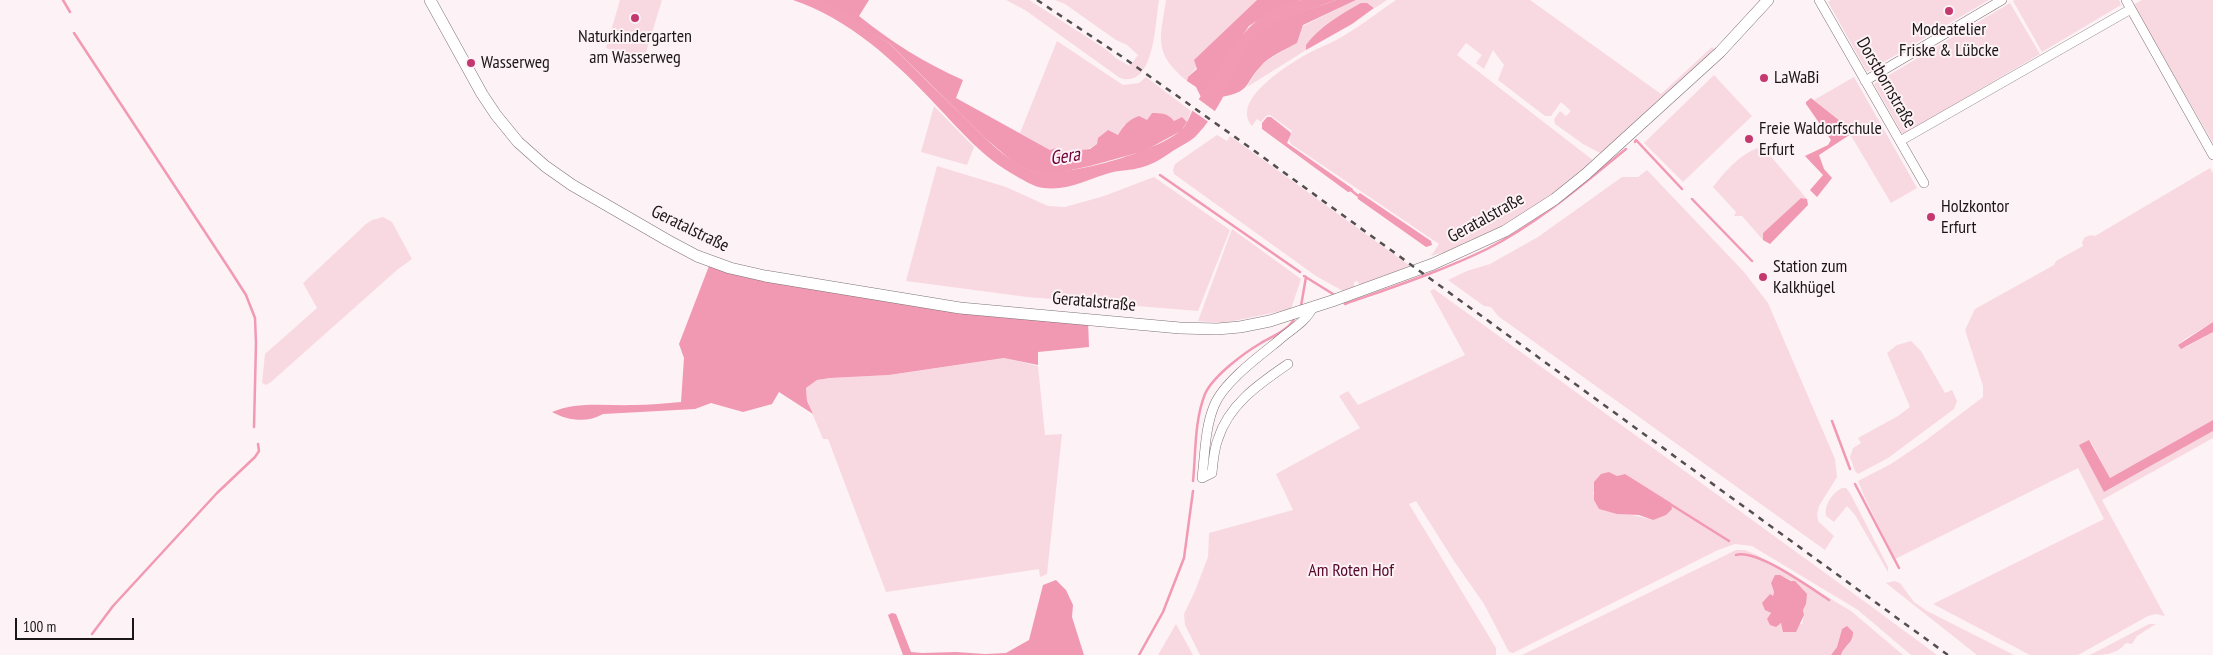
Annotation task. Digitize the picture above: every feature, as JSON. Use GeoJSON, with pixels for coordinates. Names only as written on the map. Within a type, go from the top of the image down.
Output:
{"type":"FeatureCollection","features":[{"type":"Feature","properties":{"kind":"street","name":"Geratalstraße"},"geometry":{"type":"LineString","coordinates":[[430,0],[496,115],[518,142],[538,160],[572,185],[697,256],[730,268],[765,276],[960,308],[1180,328],[1240,328],[1270,321],[1458,254],[1505,231],[1555,199],[1625,140],[1720,52],[1768,0]]}},
{"type":"Feature","properties":{"kind":"street"},"geometry":{"type":"LineString","coordinates":[[1866,81],[2002,0]]}},
{"type":"Feature","properties":{"kind":"street"},"geometry":{"type":"LineString","coordinates":[[2126,0],[2213,155]]}},
{"type":"Feature","properties":{"kind":"street","name":"Dorstbornstraße"},"geometry":{"type":"LineString","coordinates":[[1823,1],[1924,183]]}},
{"type":"Feature","properties":{"kind":"street"},"geometry":{"type":"LineString","coordinates":[[1900,141],[2130,9]]}},
{"type":"Feature","properties":{"kind":"street"},"geometry":{"type":"LineString","coordinates":[[1288,364],[1264,381],[1234,408],[1217,440],[1212,473],[1202,478],[1208,428],[1214,404],[1226,388],[1256,359],[1305,319],[1313,307]]}},
{"type":"Feature","properties":{"kind":"green space","name":"Naturkindergarten am Wasserweg"},"geometry":{"type":"Polygon","coordinates":[[[620,0],[662,0],[643,62],[606,48],[620,0]]]}},
{"type":"Feature","properties":{"kind":"green space"},"geometry":{"type":"Polygon","coordinates":[[[1006,0],[1029,0],[1130,66],[1138,55],[1127,45],[1116,40],[1065,4],[1055,0],[1159,0],[1154,37],[1147,64],[1140,74],[1132,79],[1120,78],[1025,10],[1006,0]]]}},
{"type":"Feature","properties":{"kind":"green space"},"geometry":{"type":"Polygon","coordinates":[[[1166,0],[1257,0],[1188,77],[1187,81],[1176,71],[1164,54],[1161,36],[1166,0]]]}},
{"type":"Feature","properties":{"kind":"green space"},"geometry":{"type":"Polygon","coordinates":[[[1356,0],[1387,0],[1375,8],[1367,3],[1306,45],[1306,50],[1247,87],[1259,67],[1297,43],[1303,26],[1356,0]]]}},
{"type":"Feature","properties":{"kind":"green space"},"geometry":{"type":"Polygon","coordinates":[[[1396,0],[1530,0],[1661,94],[1712,47],[1715,50],[1602,154],[1583,144],[1555,124],[1554,119],[1560,111],[1566,116],[1571,111],[1561,102],[1551,116],[1545,116],[1498,80],[1504,65],[1493,50],[1484,69],[1476,63],[1482,55],[1466,43],[1457,55],[1594,161],[1549,196],[1502,228],[1468,245],[1431,256],[1439,244],[1291,144],[1289,140],[1292,131],[1270,115],[1266,116],[1261,122],[1257,119],[1252,126],[1247,116],[1249,105],[1255,95],[1275,75],[1307,54],[1345,35],[1396,0]]]}},
{"type":"Feature","properties":{"kind":"green space"},"geometry":{"type":"Polygon","coordinates":[[[1831,0],[1989,0],[1867,72],[1828,2],[1831,0]]]}},
{"type":"Feature","properties":{"kind":"green space"},"geometry":{"type":"Polygon","coordinates":[[[2119,0],[2121,5],[2042,52],[2013,1],[2119,0]]]}},
{"type":"Feature","properties":{"kind":"green space"},"geometry":{"type":"Polygon","coordinates":[[[2142,0],[2213,0],[2213,143],[2133,5],[2142,0]]]}},
{"type":"Feature","properties":{"kind":"green space"},"geometry":{"type":"Polygon","coordinates":[[[2010,3],[2040,54],[1903,135],[1874,84],[2010,3]]]}},
{"type":"Feature","properties":{"kind":"green space"},"geometry":{"type":"Polygon","coordinates":[[[1057,41],[1123,85],[1139,83],[1146,77],[1191,111],[1187,122],[1182,117],[1174,121],[1164,114],[1152,113],[1147,120],[1124,125],[1119,135],[1114,134],[1100,143],[1079,152],[1064,151],[1056,148],[1050,150],[1020,133],[1057,41]]]}},
{"type":"Feature","properties":{"kind":"green space"},"geometry":{"type":"Polygon","coordinates":[[[1714,75],[1752,116],[1683,182],[1644,143],[1714,75]]]}},
{"type":"Feature","properties":{"kind":"green space"},"geometry":{"type":"Polygon","coordinates":[[[1854,77],[1917,188],[1891,203],[1850,134],[1854,132],[1814,100],[1854,77]]]}},
{"type":"Feature","properties":{"kind":"green space"},"geometry":{"type":"Polygon","coordinates":[[[934,106],[974,147],[967,165],[921,152],[934,106]]]}},
{"type":"Feature","properties":{"kind":"green space"},"geometry":{"type":"Polygon","coordinates":[[[1217,135],[1227,141],[1230,136],[1410,266],[1360,285],[1357,281],[1354,282],[1354,287],[1343,291],[1316,276],[1174,174],[1175,164],[1217,135]]]}},
{"type":"Feature","properties":{"kind":"green space"},"geometry":{"type":"Polygon","coordinates":[[[1760,147],[1768,153],[1807,199],[1801,198],[1763,233],[1763,240],[1742,216],[1734,216],[1736,212],[1713,187],[1728,169],[1746,154],[1760,147]]]}},
{"type":"Feature","properties":{"kind":"green space"},"geometry":{"type":"Polygon","coordinates":[[[937,166],[1006,187],[1048,206],[1065,207],[1104,196],[1154,177],[1230,230],[1198,311],[1027,297],[906,281],[937,166]]]}},
{"type":"Feature","properties":{"kind":"green space"},"geometry":{"type":"Polygon","coordinates":[[[2210,168],[2213,173],[2213,322],[2178,345],[2186,347],[2213,332],[2213,420],[2110,478],[2090,440],[2104,492],[2213,431],[2213,438],[2102,500],[2165,616],[2156,614],[2148,616],[2078,655],[2030,655],[1933,604],[2104,519],[2078,468],[1895,559],[1858,481],[1891,464],[1983,397],[1983,386],[1965,330],[1975,309],[2054,265],[2056,261],[2083,246],[2082,242],[2085,237],[2095,236],[2210,168]]]}},
{"type":"Feature","properties":{"kind":"green space"},"geometry":{"type":"Polygon","coordinates":[[[1647,170],[1744,272],[1768,303],[1835,459],[1837,477],[1819,506],[1817,514],[1818,521],[1834,536],[1825,550],[1498,316],[1491,307],[1484,306],[1448,280],[1467,271],[1490,264],[1538,237],[1622,177],[1638,177],[1647,170]]]}},
{"type":"Feature","properties":{"kind":"green space"},"geometry":{"type":"Polygon","coordinates":[[[383,217],[392,222],[412,259],[397,270],[271,382],[266,385],[262,383],[265,354],[317,308],[303,283],[366,224],[383,217]]]}},
{"type":"Feature","properties":{"kind":"green space"},"geometry":{"type":"Polygon","coordinates":[[[1232,229],[1301,279],[1291,309],[1224,323],[1198,321],[1232,229]]]}},
{"type":"Feature","properties":{"kind":"green space","name":"Am Roten Hof"},"geometry":{"type":"Polygon","coordinates":[[[1434,289],[1937,655],[1911,655],[1858,610],[1752,546],[1735,544],[1718,550],[1513,653],[1509,652],[1484,604],[1416,501],[1409,504],[1496,648],[1496,655],[1200,655],[1185,625],[1184,614],[1208,557],[1209,533],[1293,510],[1276,474],[1360,428],[1339,396],[1348,391],[1358,405],[1465,355],[1430,291],[1434,289]],[[1609,472],[1593,493],[1599,509],[1652,520],[1671,503],[1625,474],[1617,476],[1609,472]]]}},
{"type":"Feature","properties":{"kind":"green space"},"geometry":{"type":"Polygon","coordinates":[[[1911,341],[1921,351],[1945,393],[1952,390],[1957,401],[1954,409],[1888,458],[1858,474],[1850,457],[1853,448],[1861,443],[1858,438],[1898,416],[1910,407],[1887,353],[1897,345],[1911,341]]]}},
{"type":"Feature","properties":{"kind":"green space"},"geometry":{"type":"Polygon","coordinates":[[[1005,358],[1038,366],[1045,435],[1062,434],[1047,574],[1040,577],[1039,569],[886,592],[828,439],[823,439],[807,401],[806,388],[817,380],[890,375],[1005,358]]]}},
{"type":"Feature","properties":{"kind":"green space"},"geometry":{"type":"Polygon","coordinates":[[[1842,488],[1846,488],[1850,493],[1888,567],[1888,572],[1855,515],[1847,506],[1834,522],[1826,516],[1826,508],[1830,500],[1842,488]]]}},
{"type":"Feature","properties":{"kind":"green space"},"geometry":{"type":"Polygon","coordinates":[[[1736,550],[1745,550],[1757,555],[1851,611],[1903,655],[1841,655],[1844,648],[1849,644],[1842,629],[1837,647],[1831,655],[1522,655],[1736,550]],[[1775,575],[1771,583],[1774,592],[1769,612],[1779,624],[1802,624],[1803,610],[1806,604],[1802,592],[1796,584],[1782,576],[1775,575]]]}},
{"type":"Feature","properties":{"kind":"green space"},"geometry":{"type":"Polygon","coordinates":[[[1894,581],[1900,583],[1914,602],[1927,611],[2014,655],[1977,655],[1886,583],[1894,581]]]}},
{"type":"Feature","properties":{"kind":"green space"},"geometry":{"type":"Polygon","coordinates":[[[1176,624],[1193,655],[1158,655],[1176,624]]]}},
{"type":"Feature","properties":{"kind":"green space"},"geometry":{"type":"Polygon","coordinates":[[[2149,624],[2156,624],[2137,636],[2132,644],[2126,643],[2110,654],[2090,655],[2149,624]]]}},
{"type":"Feature","properties":{"kind":"shaded area"},"geometry":{"type":"Polygon","coordinates":[[[793,0],[821,0],[839,8],[889,43],[1002,153],[1025,168],[1039,172],[1058,172],[1128,156],[1168,139],[1185,125],[1197,102],[1239,39],[1266,13],[1283,5],[1302,0],[1336,0],[1287,17],[1265,28],[1255,36],[1247,45],[1218,106],[1195,137],[1146,166],[1113,172],[1071,186],[1053,188],[1040,187],[1004,169],[973,143],[920,88],[870,43],[833,18],[793,0]]]}},
{"type":"Feature","properties":{"kind":"shaded area"},"geometry":{"type":"Polygon","coordinates":[[[820,0],[869,0],[859,16],[883,35],[909,51],[963,80],[956,98],[1050,150],[1056,148],[1064,152],[1076,153],[1090,149],[1097,144],[1098,138],[1108,130],[1118,135],[1132,119],[1139,116],[1147,120],[1152,113],[1167,115],[1174,121],[1182,117],[1187,122],[1181,131],[1144,151],[1057,173],[1028,170],[1013,162],[985,138],[889,43],[820,0]]]}},
{"type":"Feature","properties":{"kind":"shaded area"},"geometry":{"type":"Polygon","coordinates":[[[1257,0],[1301,0],[1272,11],[1249,26],[1201,97],[1196,87],[1187,81],[1188,77],[1197,69],[1194,60],[1257,0]]]}},
{"type":"Feature","properties":{"kind":"shaded area"},"geometry":{"type":"Polygon","coordinates":[[[1336,0],[1356,0],[1303,25],[1297,43],[1272,56],[1238,93],[1221,97],[1241,55],[1254,35],[1271,23],[1336,0]]]}},
{"type":"Feature","properties":{"kind":"shaded area"},"geometry":{"type":"Polygon","coordinates":[[[1361,3],[1367,3],[1374,8],[1352,24],[1306,50],[1306,45],[1311,38],[1338,16],[1361,3]]]}},
{"type":"Feature","properties":{"kind":"shaded area"},"geometry":{"type":"Polygon","coordinates":[[[1811,98],[1854,132],[1819,155],[1824,169],[1832,178],[1817,197],[1810,190],[1823,175],[1805,156],[1828,145],[1831,140],[1806,104],[1811,98]]]}},
{"type":"Feature","properties":{"kind":"shaded area"},"geometry":{"type":"Polygon","coordinates":[[[1267,117],[1271,117],[1290,132],[1287,143],[1353,189],[1352,191],[1348,192],[1262,129],[1262,123],[1267,117]]]}},
{"type":"Feature","properties":{"kind":"shaded area"},"geometry":{"type":"Polygon","coordinates":[[[1360,193],[1431,241],[1432,245],[1426,247],[1358,199],[1357,195],[1360,193]]]}},
{"type":"Feature","properties":{"kind":"shaded area"},"geometry":{"type":"Polygon","coordinates":[[[1801,198],[1807,199],[1808,205],[1770,244],[1763,240],[1763,233],[1801,198]]]}},
{"type":"Feature","properties":{"kind":"shaded area"},"geometry":{"type":"Polygon","coordinates":[[[709,266],[1088,321],[1089,347],[1038,352],[1038,365],[1004,358],[889,375],[817,380],[806,388],[807,401],[813,414],[779,392],[772,404],[743,412],[711,403],[695,409],[603,414],[584,420],[571,419],[552,412],[582,405],[640,405],[681,402],[684,358],[679,344],[709,266]]]}},
{"type":"Feature","properties":{"kind":"shaded area"},"geometry":{"type":"Polygon","coordinates":[[[2213,322],[2213,332],[2181,349],[2178,345],[2213,322]]]}},
{"type":"Feature","properties":{"kind":"shaded area"},"geometry":{"type":"Polygon","coordinates":[[[2213,420],[2213,431],[2104,492],[2079,445],[2089,440],[2110,478],[2213,420]]]}},
{"type":"Feature","properties":{"kind":"shaded area"},"geometry":{"type":"Polygon","coordinates":[[[1609,472],[1617,476],[1625,474],[1671,503],[1672,509],[1666,515],[1653,520],[1639,515],[1617,514],[1599,509],[1594,500],[1594,482],[1601,474],[1609,472]]]}},
{"type":"Feature","properties":{"kind":"shaded area"},"geometry":{"type":"Polygon","coordinates":[[[1775,575],[1795,581],[1807,594],[1803,610],[1804,615],[1796,632],[1783,632],[1781,623],[1776,627],[1770,625],[1767,619],[1771,613],[1765,610],[1762,603],[1770,594],[1773,596],[1774,592],[1771,583],[1775,575]]]}},
{"type":"Feature","properties":{"kind":"shaded area"},"geometry":{"type":"Polygon","coordinates":[[[1056,580],[1066,590],[1073,605],[1072,617],[1084,655],[903,655],[888,615],[896,614],[911,652],[1006,653],[1029,640],[1043,585],[1056,580]]]}},
{"type":"Feature","properties":{"kind":"shaded area"},"geometry":{"type":"Polygon","coordinates":[[[1847,626],[1853,632],[1852,639],[1841,655],[1831,655],[1837,647],[1842,629],[1847,626]]]}},
{"type":"Feature","properties":{"kind":"pier"},"geometry":{"type":"Polygon","coordinates":[[[1197,98],[1216,112],[1210,123],[1190,109],[1197,98]]]}},
{"type":"Feature","properties":{"kind":"waterway"},"geometry":{"type":"LineString","coordinates":[[63,0],[70,12]]}},
{"type":"Feature","properties":{"kind":"waterway"},"geometry":{"type":"LineString","coordinates":[[74,33],[246,295],[255,318],[254,427]]}},
{"type":"Feature","properties":{"kind":"waterway"},"geometry":{"type":"LineString","coordinates":[[1635,142],[1636,140],[1682,189]]}},
{"type":"Feature","properties":{"kind":"waterway"},"geometry":{"type":"LineString","coordinates":[[1344,302],[1345,304],[1417,278],[1453,264],[1506,239],[1576,190],[1626,149]]}},
{"type":"Feature","properties":{"kind":"waterway"},"geometry":{"type":"LineString","coordinates":[[1160,175],[1300,272]]}},
{"type":"Feature","properties":{"kind":"waterway"},"geometry":{"type":"LineString","coordinates":[[1352,191],[1357,195]]}},
{"type":"Feature","properties":{"kind":"waterway"},"geometry":{"type":"LineString","coordinates":[[1692,199],[1752,261]]}},
{"type":"Feature","properties":{"kind":"waterway"},"geometry":{"type":"LineString","coordinates":[[1304,276],[1333,294]]}},
{"type":"Feature","properties":{"kind":"waterway"},"geometry":{"type":"LineString","coordinates":[[1301,306],[1306,277]]}},
{"type":"Feature","properties":{"kind":"waterway"},"geometry":{"type":"LineString","coordinates":[[1193,481],[1199,415],[1209,387],[1238,359],[1254,347],[1284,330],[1294,319]]}},
{"type":"Feature","properties":{"kind":"waterway"},"geometry":{"type":"LineString","coordinates":[[1832,421],[1850,469]]}},
{"type":"Feature","properties":{"kind":"waterway"},"geometry":{"type":"LineString","coordinates":[[92,634],[113,606],[217,493],[255,457],[259,451],[258,444]]}},
{"type":"Feature","properties":{"kind":"waterway"},"geometry":{"type":"LineString","coordinates":[[1627,477],[1729,541]]}},
{"type":"Feature","properties":{"kind":"waterway"},"geometry":{"type":"LineString","coordinates":[[1855,484],[1899,568]]}},
{"type":"Feature","properties":{"kind":"waterway"},"geometry":{"type":"LineString","coordinates":[[1139,655],[1163,612],[1184,558],[1193,491]]}},
{"type":"Feature","properties":{"kind":"waterway"},"geometry":{"type":"LineString","coordinates":[[1736,555],[1745,555],[1769,563],[1829,600]]}},
{"type":"Feature","properties":{"kind":"waterway"},"geometry":{"type":"LineString","coordinates":[[1837,655],[1846,633]]}},
{"type":"Feature","properties":{"kind":"railway"},"geometry":{"type":"LineString","coordinates":[[1037,0],[1121,56],[1249,147],[1948,655]]}},
{"type":"Feature","properties":{"kind":"place","name":"Modeatelier Friske & Lübcke"},"geometry":{"type":"Point","coordinates":[1949,11]}},
{"type":"Feature","properties":{"kind":"place","name":"Naturkindergarten am Wasserweg"},"geometry":{"type":"Point","coordinates":[635,18]}},
{"type":"Feature","properties":{"kind":"place","name":"Wasserweg"},"geometry":{"type":"Point","coordinates":[471,63]}},
{"type":"Feature","properties":{"kind":"place","name":"LaWaBi"},"geometry":{"type":"Point","coordinates":[1764,78]}},
{"type":"Feature","properties":{"kind":"place","name":"Freie Waldorfschule Erfurt"},"geometry":{"type":"Point","coordinates":[1749,139]}},
{"type":"Feature","properties":{"kind":"place","name":"Holzkontor Erfurt"},"geometry":{"type":"Point","coordinates":[1931,217]}},
{"type":"Feature","properties":{"kind":"place","name":"Station zum Kalkhügel"},"geometry":{"type":"Point","coordinates":[1763,277]}},
{"type":"Feature","properties":{"kind":"water label","name":"Gera"},"geometry":{"type":"Point","coordinates":[1065,157]}}]}
